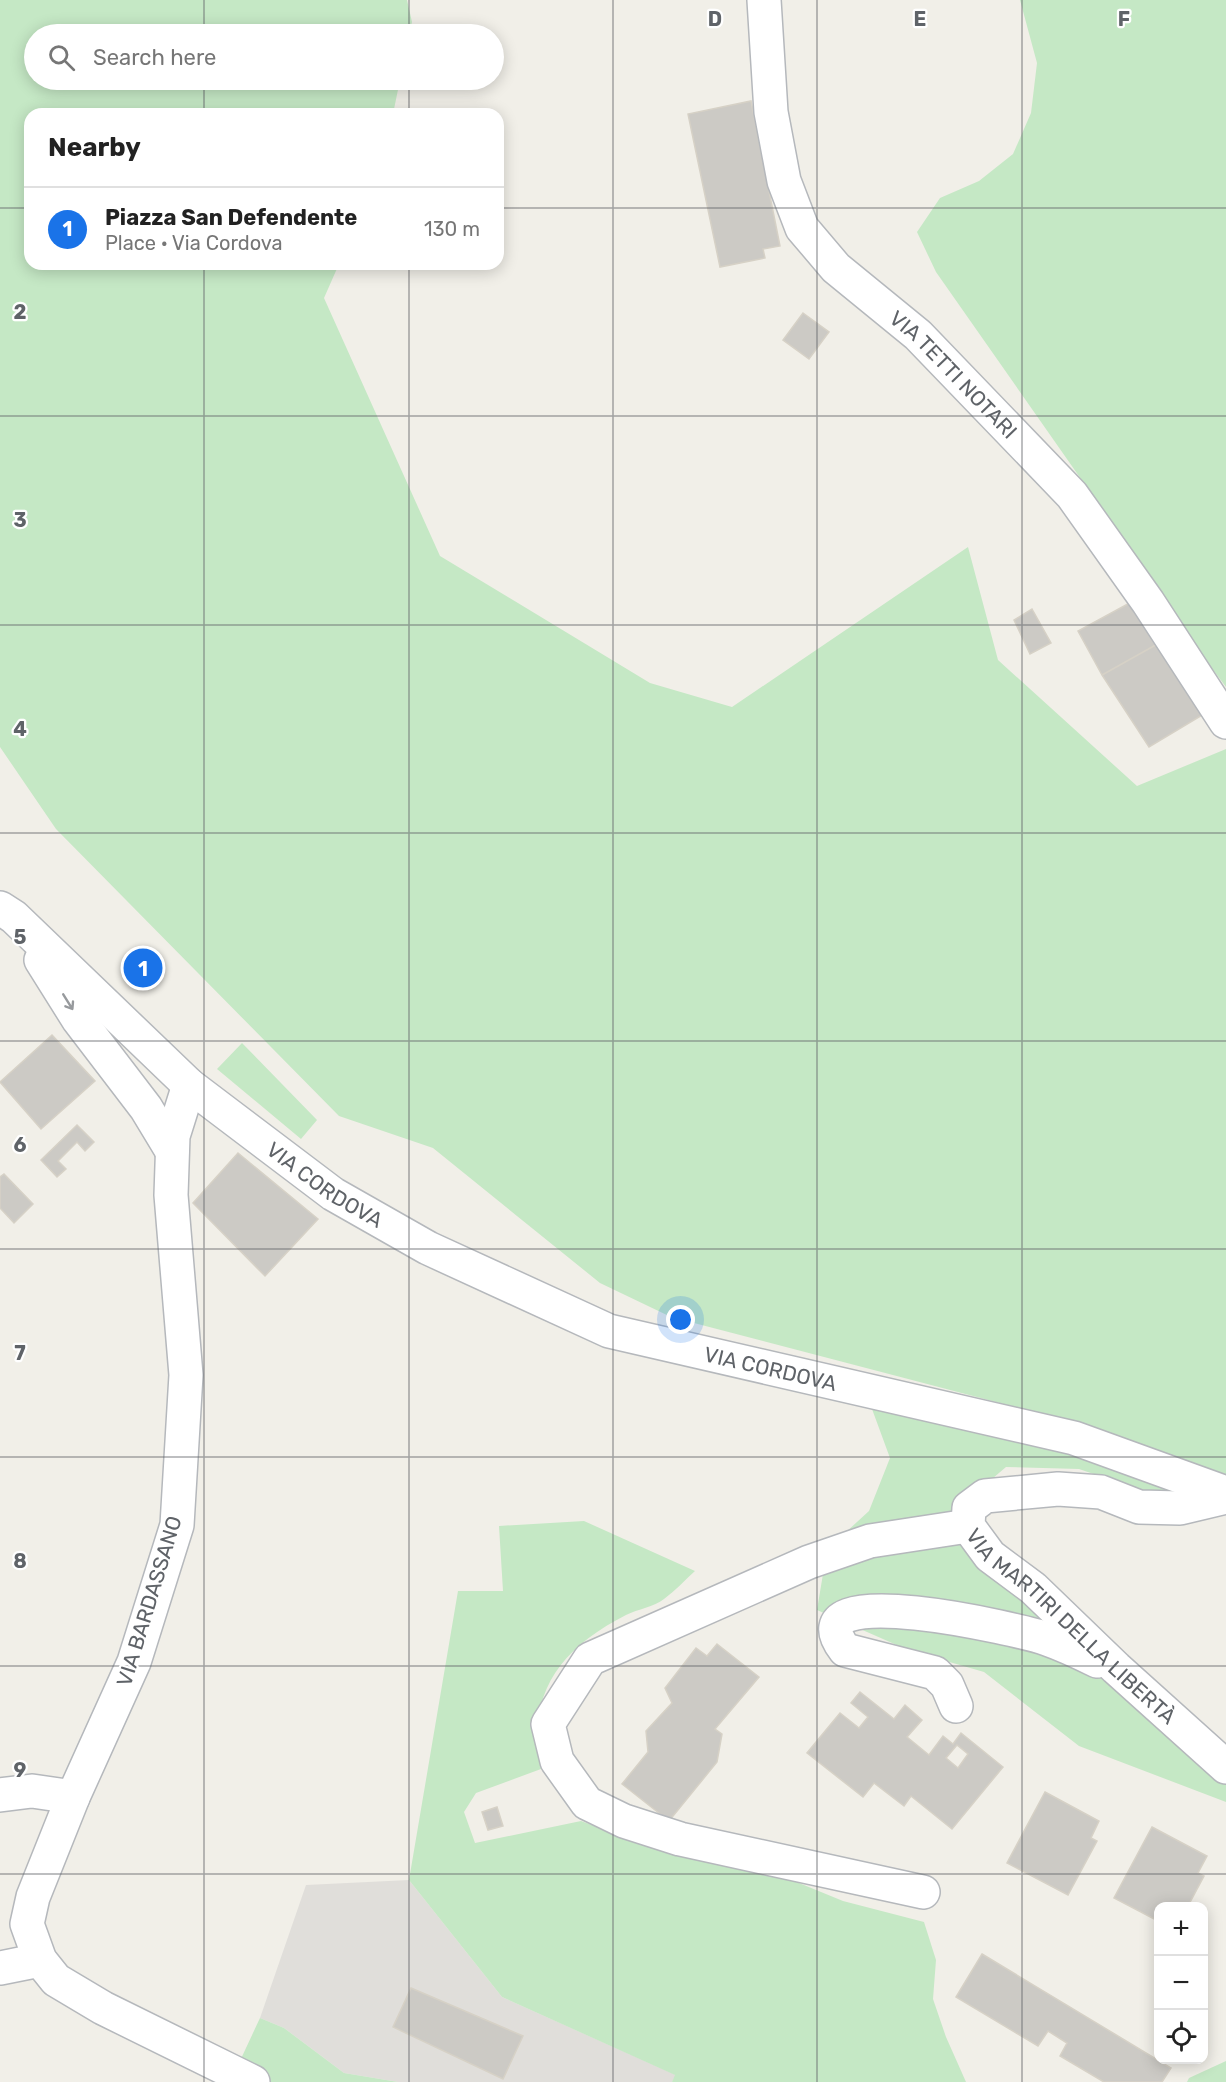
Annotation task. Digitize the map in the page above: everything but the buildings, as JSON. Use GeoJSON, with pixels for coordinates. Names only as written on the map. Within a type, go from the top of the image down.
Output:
{"type":"FeatureCollection","features":[{"type":"Feature","properties":{"kind":"street","name":"VIA TETTI NOTARI"},"geometry":{"type":"LineString","coordinates":[[764,0],[771,112],[784,182],[802,228],[836,268],[918,335],[1072,495],[1148,602],[1226,722]]}},
{"type":"Feature","properties":{"kind":"street","name":"VIA CORDOVA"},"geometry":{"type":"LineString","coordinates":[[7,913],[189,1085],[333,1194],[428,1248],[609,1331],[1074,1438],[1226,1495]]}},
{"type":"Feature","properties":{"kind":"street"},"geometry":{"type":"LineString","coordinates":[[7,913],[78,1019],[146,1108],[172,1151]]}},
{"type":"Feature","properties":{"kind":"street","name":"VIA BARDASSANO"},"geometry":{"type":"LineString","coordinates":[[189,1085],[173,1136],[172,1151],[171,1194],[186,1375],[177,1525],[134,1662],[73,1797],[33,1897],[27,1924],[40,1960],[56,1980],[103,2008],[253,2082]]}},
{"type":"Feature","properties":{"kind":"street","name":"VIA MARTIRI DELLA LIBERTÀ"},"geometry":{"type":"LineString","coordinates":[[1226,1495],[1179,1508],[1139,1507],[1101,1492],[1058,1489],[985,1496],[969,1508],[968,1527],[990,1556],[1033,1588],[1116,1668],[1226,1767]]}},
{"type":"Feature","properties":{"kind":"street"},"geometry":{"type":"LineString","coordinates":[[923,1892],[680,1839],[624,1821],[587,1803],[557,1761],[548,1724],[590,1659],[809,1562],[870,1541],[968,1527]]}},
{"type":"Feature","properties":{"kind":"street"},"geometry":{"type":"LineString","coordinates":[[956,1706],[947,1684],[935,1673],[845,1650],[838,1641],[836,1629],[840,1620],[850,1614],[877,1609],[961,1620],[1045,1638],[1116,1668]]}},
{"type":"Feature","properties":{"kind":"street"},"geometry":{"type":"LineString","coordinates":[[0,1795],[32,1791],[73,1797]]}},
{"type":"Feature","properties":{"kind":"street"},"geometry":{"type":"LineString","coordinates":[[0,1968],[40,1960]]}},
{"type":"Feature","properties":{"kind":"shaded area"},"geometry":{"type":"Polygon","coordinates":[[[409,1880],[502,1997],[676,2075],[672,2082],[398,2082],[344,2073],[284,2028],[260,2018],[306,1885],[409,1880]]]}},
{"type":"Feature","properties":{"kind":"green space"},"geometry":{"type":"Polygon","coordinates":[[[0,0],[407,0],[412,24],[24,24],[24,90],[398,90],[394,108],[24,108],[24,270],[336,270],[324,298],[440,556],[650,683],[732,707],[968,547],[998,660],[1137,786],[1226,749],[1226,1480],[1073,1422],[671,1317],[600,1283],[433,1148],[339,1116],[56,829],[0,747],[0,0]]]}},
{"type":"Feature","properties":{"kind":"green space"},"geometry":{"type":"Polygon","coordinates":[[[1020,0],[1226,0],[1226,687],[1136,568],[1116,529],[936,272],[917,232],[940,198],[979,181],[1013,154],[1031,113],[1037,63],[1020,0]]]}},
{"type":"Feature","properties":{"kind":"green space"},"geometry":{"type":"Polygon","coordinates":[[[242,1043],[317,1120],[301,1139],[217,1069],[242,1043]]]}},
{"type":"Feature","properties":{"kind":"green space"},"geometry":{"type":"Polygon","coordinates":[[[872,1409],[1070,1445],[1182,1490],[1161,1497],[1079,1469],[1006,1467],[979,1490],[962,1517],[1226,1777],[1226,1802],[1079,1746],[984,1672],[908,1650],[817,1610],[824,1568],[845,1533],[869,1511],[890,1458],[872,1409]]]}},
{"type":"Feature","properties":{"kind":"green space"},"geometry":{"type":"Polygon","coordinates":[[[584,1521],[695,1571],[660,1602],[626,1615],[603,1628],[566,1659],[553,1676],[544,1696],[539,1718],[538,1742],[541,1769],[476,1793],[464,1812],[475,1843],[581,1821],[653,1847],[777,1874],[843,1901],[924,1922],[936,1960],[933,1999],[946,2037],[966,2082],[672,2082],[675,2075],[502,1997],[409,1880],[458,1591],[503,1591],[499,1526],[584,1521]]]}},
{"type":"Feature","properties":{"kind":"green space"},"geometry":{"type":"Polygon","coordinates":[[[260,2018],[284,2028],[344,2073],[398,2082],[270,2082],[239,2063],[260,2018]]]}},
{"type":"Feature","properties":{"kind":"green space"},"geometry":{"type":"Polygon","coordinates":[[[1226,2061],[1226,2082],[1187,2082],[1189,2078],[1226,2061]]]}},
{"type":"Feature","properties":{"kind":"place","name":"Piazza San Defendente"},"geometry":{"type":"Point","coordinates":[143,968]}}]}
